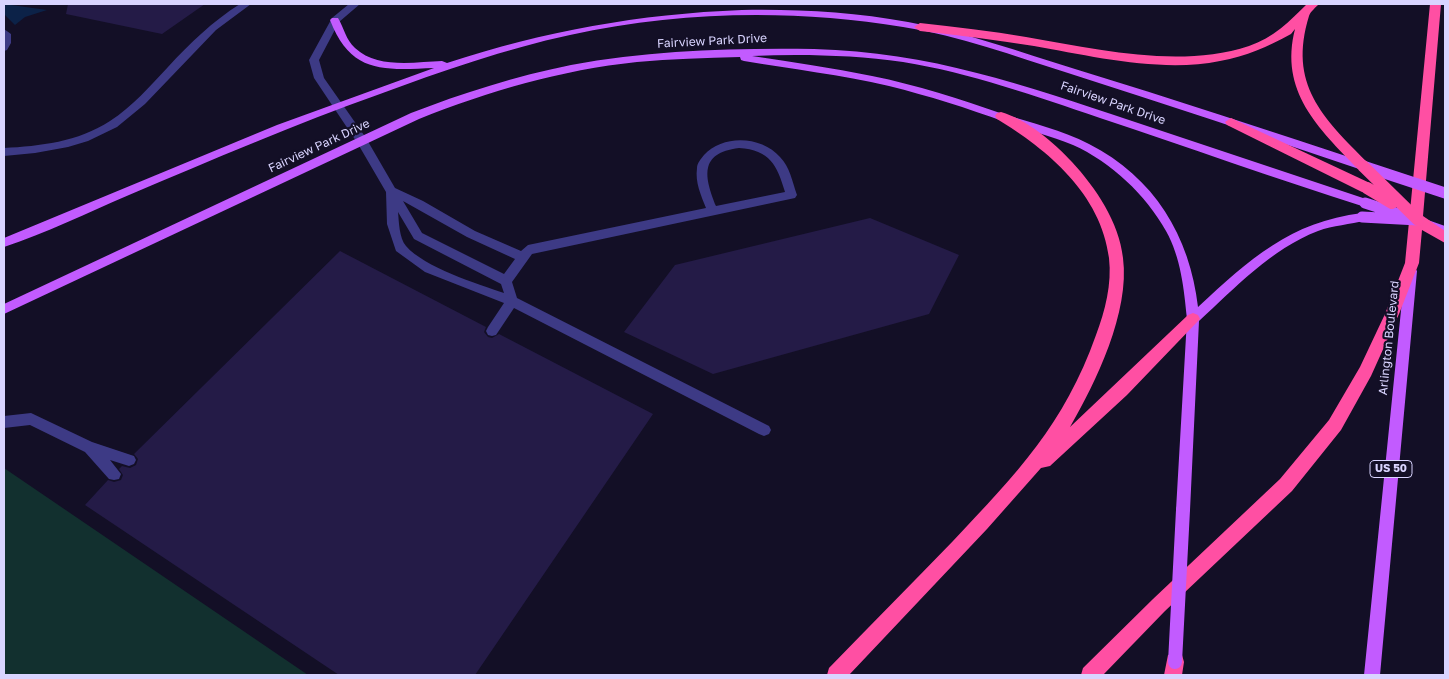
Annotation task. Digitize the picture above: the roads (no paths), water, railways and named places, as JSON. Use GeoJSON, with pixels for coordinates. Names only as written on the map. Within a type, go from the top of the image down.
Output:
{"type":"FeatureCollection","features":[{"type":"Feature","properties":{"kind":"highway"},"geometry":{"type":"LineString","coordinates":[[920,27],[1025,40],[1108,54],[1183,60],[1210,59],[1239,54],[1265,45],[1283,34],[1304,17],[1313,4]]}},
{"type":"Feature","properties":{"kind":"highway","name":"Arlington Boulevard"},"geometry":{"type":"LineString","coordinates":[[1412,263],[1435,4]]}},
{"type":"Feature","properties":{"kind":"highway"},"geometry":{"type":"LineString","coordinates":[[1304,17],[1297,40],[1296,67],[1301,87],[1338,140],[1418,220]]}},
{"type":"Feature","properties":{"kind":"highway"},"geometry":{"type":"LineString","coordinates":[[1001,116],[1034,135],[1063,162],[1088,191],[1104,214],[1116,258],[1115,287],[1108,326],[1089,374],[1063,424],[1035,462],[1002,501]]}},
{"type":"Feature","properties":{"kind":"highway"},"geometry":{"type":"LineString","coordinates":[[1231,122],[1367,188],[1445,238]]}},
{"type":"Feature","properties":{"kind":"highway"},"geometry":{"type":"LineString","coordinates":[[1090,675],[1159,605],[1286,485],[1335,425],[1366,371],[1392,314],[1412,263]]}},
{"type":"Feature","properties":{"kind":"highway"},"geometry":{"type":"LineString","coordinates":[[836,675],[1002,501],[1121,390],[1193,319]]}},
{"type":"Feature","properties":{"kind":"main road","name":"Fairview Park Drive"},"geometry":{"type":"LineString","coordinates":[[4,243],[338,106],[459,63],[505,49],[600,26],[704,15],[759,13],[828,15],[886,21],[920,27],[1046,63],[1445,193]]}},
{"type":"Feature","properties":{"kind":"main road"},"geometry":{"type":"LineString","coordinates":[[334,20],[339,35],[346,47],[359,57],[378,64],[459,63]]}},
{"type":"Feature","properties":{"kind":"main road","name":"Fairview Park Drive"},"geometry":{"type":"LineString","coordinates":[[4,309],[458,98],[506,83],[560,70],[668,56],[790,51],[855,53],[904,59],[959,70],[1017,86],[1445,230]]}},
{"type":"Feature","properties":{"kind":"main road"},"geometry":{"type":"LineString","coordinates":[[720,54],[888,82],[1001,116],[1092,150],[1113,164],[1140,189],[1164,218],[1176,239],[1185,263],[1190,287],[1193,319],[1174,671]]}},
{"type":"Feature","properties":{"kind":"main road"},"geometry":{"type":"LineString","coordinates":[[1193,319],[1257,262],[1299,233],[1335,220],[1362,217],[1445,222]]}},
{"type":"Feature","properties":{"kind":"main road","name":"Arlington Boulevard"},"geometry":{"type":"LineString","coordinates":[[1372,675],[1412,263]]}},
{"type":"Feature","properties":{"kind":"street"},"geometry":{"type":"LineString","coordinates":[[4,152],[28,152],[98,133],[125,116],[216,24],[246,4]]}},
{"type":"Feature","properties":{"kind":"street"},"geometry":{"type":"LineString","coordinates":[[356,4],[334,20],[314,60],[319,78],[362,141],[418,236],[506,281],[512,301]]}},
{"type":"Feature","properties":{"kind":"street"},"geometry":{"type":"LineString","coordinates":[[4,32],[6,34],[4,48]]}},
{"type":"Feature","properties":{"kind":"street"},"geometry":{"type":"LineString","coordinates":[[506,281],[528,250],[713,212],[792,195],[781,165],[768,151],[750,144],[730,145],[713,153],[702,166],[702,183],[713,212]]}},
{"type":"Feature","properties":{"kind":"street"},"geometry":{"type":"LineString","coordinates":[[392,191],[471,234],[523,257]]}},
{"type":"Feature","properties":{"kind":"street"},"geometry":{"type":"LineString","coordinates":[[392,191],[394,224],[400,248],[429,268],[472,287],[512,301],[764,430]]}},
{"type":"Feature","properties":{"kind":"street"},"geometry":{"type":"LineString","coordinates":[[492,330],[512,301]]}},
{"type":"Feature","properties":{"kind":"street"},"geometry":{"type":"LineString","coordinates":[[4,422],[31,419],[89,447],[129,460]]}},
{"type":"Feature","properties":{"kind":"street"},"geometry":{"type":"LineString","coordinates":[[89,447],[114,474]]}},
{"type":"Feature","properties":{"kind":"water"},"geometry":{"type":"Polygon","coordinates":[[[4,4],[47,10],[25,17],[15,25],[4,14],[4,4]]]}}]}
